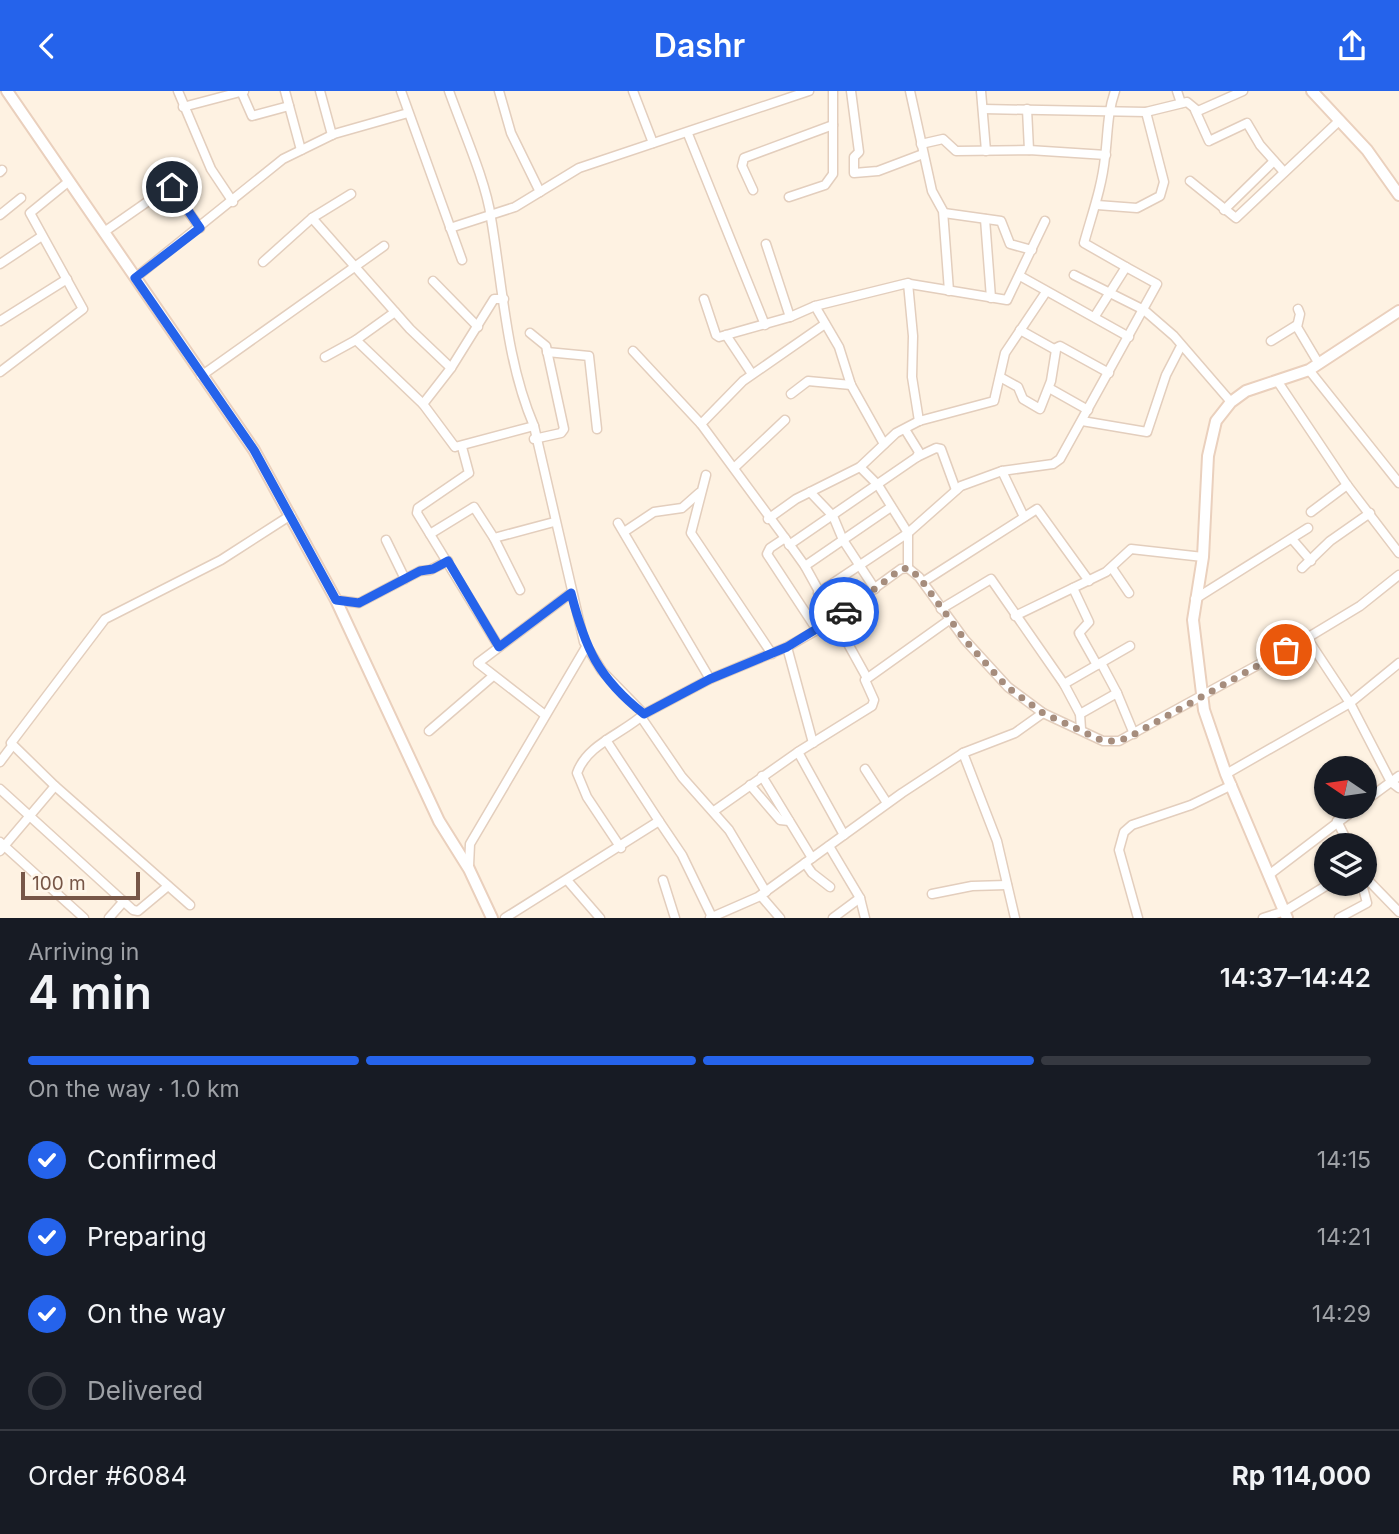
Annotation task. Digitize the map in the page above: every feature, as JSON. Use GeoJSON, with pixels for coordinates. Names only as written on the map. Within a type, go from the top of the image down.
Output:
{"type":"FeatureCollection","features":[{"type":"Feature","properties":{"kind":"street"},"geometry":{"type":"LineString","coordinates":[[7,91],[254,450],[336,600],[439,821],[469,869],[492,918]]}},
{"type":"Feature","properties":{"kind":"street"},"geometry":{"type":"LineString","coordinates":[[178,91],[211,169],[233,202]]}},
{"type":"Feature","properties":{"kind":"street"},"geometry":{"type":"LineString","coordinates":[[183,107],[242,91],[252,117],[289,106]]}},
{"type":"Feature","properties":{"kind":"street"},"geometry":{"type":"LineString","coordinates":[[285,91],[301,150]]}},
{"type":"Feature","properties":{"kind":"street"},"geometry":{"type":"LineString","coordinates":[[320,91],[332,135]]}},
{"type":"Feature","properties":{"kind":"street"},"geometry":{"type":"LineString","coordinates":[[401,91],[462,260]]}},
{"type":"Feature","properties":{"kind":"street"},"geometry":{"type":"LineString","coordinates":[[449,91],[491,215],[511,350],[524,403],[534,426],[534,439],[586,647],[602,671],[642,716],[682,777],[732,834],[763,894],[779,917]]}},
{"type":"Feature","properties":{"kind":"street"},"geometry":{"type":"LineString","coordinates":[[499,91],[511,134],[540,192]]}},
{"type":"Feature","properties":{"kind":"street"},"geometry":{"type":"LineString","coordinates":[[634,91],[653,143]]}},
{"type":"Feature","properties":{"kind":"street"},"geometry":{"type":"LineString","coordinates":[[450,228],[491,215],[540,192],[579,168],[688,134],[809,91]]}},
{"type":"Feature","properties":{"kind":"street"},"geometry":{"type":"LineString","coordinates":[[789,197],[825,185],[831,178],[833,91]]}},
{"type":"Feature","properties":{"kind":"street"},"geometry":{"type":"LineString","coordinates":[[851,91],[859,152],[853,157],[855,173],[878,171],[923,154]]}},
{"type":"Feature","properties":{"kind":"street"},"geometry":{"type":"LineString","coordinates":[[910,91],[932,191],[944,213],[948,291]]}},
{"type":"Feature","properties":{"kind":"street"},"geometry":{"type":"LineString","coordinates":[[981,91],[986,151]]}},
{"type":"Feature","properties":{"kind":"street"},"geometry":{"type":"LineString","coordinates":[[818,593],[908,533],[956,490],[1002,471],[1057,463],[1082,421],[1157,283],[1084,244],[1097,205],[1106,155],[1108,113],[1115,91]]}},
{"type":"Feature","properties":{"kind":"street"},"geometry":{"type":"LineString","coordinates":[[1177,91],[1181,103]]}},
{"type":"Feature","properties":{"kind":"street"},"geometry":{"type":"LineString","coordinates":[[1195,110],[1200,111],[1243,91]]}},
{"type":"Feature","properties":{"kind":"street"},"geometry":{"type":"LineString","coordinates":[[1315,92],[1367,150],[1399,195]]}},
{"type":"Feature","properties":{"kind":"street"},"geometry":{"type":"LineString","coordinates":[[983,109],[1146,112],[1189,102],[1209,141],[1246,122],[1284,172]]}},
{"type":"Feature","properties":{"kind":"street"},"geometry":{"type":"LineString","coordinates":[[1027,109],[1029,150]]}},
{"type":"Feature","properties":{"kind":"street"},"geometry":{"type":"LineString","coordinates":[[1097,205],[1137,208],[1160,196],[1164,182],[1146,112]]}},
{"type":"Feature","properties":{"kind":"street"},"geometry":{"type":"LineString","coordinates":[[135,278],[233,202],[274,166],[332,135],[408,113]]}},
{"type":"Feature","properties":{"kind":"street"},"geometry":{"type":"LineString","coordinates":[[1190,181],[1233,217],[1238,217],[1340,120]]}},
{"type":"Feature","properties":{"kind":"street"},"geometry":{"type":"LineString","coordinates":[[753,190],[743,166],[744,158],[833,125]]}},
{"type":"Feature","properties":{"kind":"street"},"geometry":{"type":"LineString","coordinates":[[688,134],[765,325]]}},
{"type":"Feature","properties":{"kind":"street"},"geometry":{"type":"LineString","coordinates":[[920,144],[942,139],[954,151],[1029,150],[1106,155]]}},
{"type":"Feature","properties":{"kind":"street"},"geometry":{"type":"LineString","coordinates":[[1224,210],[1274,161]]}},
{"type":"Feature","properties":{"kind":"street"},"geometry":{"type":"LineString","coordinates":[[0,372],[83,309],[31,210],[68,182]]}},
{"type":"Feature","properties":{"kind":"street"},"geometry":{"type":"LineString","coordinates":[[104,232],[170,185],[200,228]]}},
{"type":"Feature","properties":{"kind":"street"},"geometry":{"type":"LineString","coordinates":[[263,262],[312,218],[351,194]]}},
{"type":"Feature","properties":{"kind":"street"},"geometry":{"type":"LineString","coordinates":[[0,215],[22,198]]}},
{"type":"Feature","properties":{"kind":"street"},"geometry":{"type":"LineString","coordinates":[[944,213],[1003,222],[1010,244],[1032,250]]}},
{"type":"Feature","properties":{"kind":"street"},"geometry":{"type":"LineString","coordinates":[[312,218],[394,312],[451,368]]}},
{"type":"Feature","properties":{"kind":"street"},"geometry":{"type":"LineString","coordinates":[[985,219],[991,298]]}},
{"type":"Feature","properties":{"kind":"street"},"geometry":{"type":"LineString","coordinates":[[704,299],[716,335],[765,325],[815,306],[903,282],[1007,300],[1045,221]]}},
{"type":"Feature","properties":{"kind":"street"},"geometry":{"type":"LineString","coordinates":[[0,264],[43,236]]}},
{"type":"Feature","properties":{"kind":"street"},"geometry":{"type":"LineString","coordinates":[[766,244],[790,317]]}},
{"type":"Feature","properties":{"kind":"street"},"geometry":{"type":"LineString","coordinates":[[201,376],[384,246]]}},
{"type":"Feature","properties":{"kind":"street"},"geometry":{"type":"LineString","coordinates":[[1096,316],[1126,267]]}},
{"type":"Feature","properties":{"kind":"street"},"geometry":{"type":"LineString","coordinates":[[1020,275],[1129,337]]}},
{"type":"Feature","properties":{"kind":"street"},"geometry":{"type":"LineString","coordinates":[[1074,275],[1144,310],[1167,328],[1231,402]]}},
{"type":"Feature","properties":{"kind":"street"},"geometry":{"type":"LineString","coordinates":[[0,321],[67,279]]}},
{"type":"Feature","properties":{"kind":"street"},"geometry":{"type":"LineString","coordinates":[[433,281],[478,327]]}},
{"type":"Feature","properties":{"kind":"street"},"geometry":{"type":"LineString","coordinates":[[910,284],[912,377],[919,421]]}},
{"type":"Feature","properties":{"kind":"street"},"geometry":{"type":"LineString","coordinates":[[768,519],[810,492],[860,467],[896,433],[906,431],[919,421],[994,401],[1005,353],[1046,292]]}},
{"type":"Feature","properties":{"kind":"street"},"geometry":{"type":"LineString","coordinates":[[423,404],[451,368],[494,299],[504,299]]}},
{"type":"Feature","properties":{"kind":"street"},"geometry":{"type":"LineString","coordinates":[[815,306],[839,347],[851,386],[884,444]]}},
{"type":"Feature","properties":{"kind":"street"},"geometry":{"type":"LineString","coordinates":[[1298,309],[1300,314],[1297,325],[1315,367],[1396,472],[1399,483]]}},
{"type":"Feature","properties":{"kind":"street"},"geometry":{"type":"LineString","coordinates":[[325,357],[356,340],[394,312]]}},
{"type":"Feature","properties":{"kind":"street"},"geometry":{"type":"LineString","coordinates":[[1286,914],[1210,732],[1194,642],[1195,600],[1203,557],[1208,456],[1216,421],[1231,402],[1246,391],[1315,367],[1397,316]]}},
{"type":"Feature","properties":{"kind":"street"},"geometry":{"type":"LineString","coordinates":[[701,424],[752,374],[825,324]]}},
{"type":"Feature","properties":{"kind":"street"},"geometry":{"type":"LineString","coordinates":[[1271,341],[1297,325]]}},
{"type":"Feature","properties":{"kind":"street"},"geometry":{"type":"LineString","coordinates":[[1020,330],[1056,350]]}},
{"type":"Feature","properties":{"kind":"street"},"geometry":{"type":"LineString","coordinates":[[530,333],[542,341],[547,352],[564,431],[534,439]]}},
{"type":"Feature","properties":{"kind":"street"},"geometry":{"type":"LineString","coordinates":[[726,335],[752,374]]}},
{"type":"Feature","properties":{"kind":"street"},"geometry":{"type":"LineString","coordinates":[[356,340],[423,404],[452,446],[462,447],[534,426]]}},
{"type":"Feature","properties":{"kind":"street"},"geometry":{"type":"LineString","coordinates":[[1000,377],[1018,387],[1023,399],[1037,409],[1042,405],[1049,388],[1056,350],[1060,346],[1109,373]]}},
{"type":"Feature","properties":{"kind":"street"},"geometry":{"type":"LineString","coordinates":[[1082,421],[1147,432],[1166,375],[1181,346]]}},
{"type":"Feature","properties":{"kind":"street"},"geometry":{"type":"LineString","coordinates":[[633,351],[701,424],[805,566],[867,678]]}},
{"type":"Feature","properties":{"kind":"street"},"geometry":{"type":"LineString","coordinates":[[547,352],[589,356],[597,429]]}},
{"type":"Feature","properties":{"kind":"street"},"geometry":{"type":"LineString","coordinates":[[791,394],[808,381],[851,386]]}},
{"type":"Feature","properties":{"kind":"street"},"geometry":{"type":"LineString","coordinates":[[1278,382],[1347,485],[1399,554]]}},
{"type":"Feature","properties":{"kind":"street"},"geometry":{"type":"LineString","coordinates":[[1049,388],[1088,410]]}},
{"type":"Feature","properties":{"kind":"street"},"geometry":{"type":"LineString","coordinates":[[734,468],[785,419]]}},
{"type":"Feature","properties":{"kind":"street"},"geometry":{"type":"LineString","coordinates":[[906,431],[919,452],[917,457]]}},
{"type":"Feature","properties":{"kind":"street"},"geometry":{"type":"LineString","coordinates":[[462,447],[469,473],[416,511],[499,647]]}},
{"type":"Feature","properties":{"kind":"street"},"geometry":{"type":"LineString","coordinates":[[817,630],[767,554],[833,516],[917,457],[940,448],[956,490]]}},
{"type":"Feature","properties":{"kind":"street"},"geometry":{"type":"LineString","coordinates":[[860,467],[878,485],[908,533],[908,568],[923,582],[948,620],[1007,687],[1043,713],[1109,742],[1135,734],[1307,638],[1360,606],[1399,575]]}},
{"type":"Feature","properties":{"kind":"street"},"geometry":{"type":"LineString","coordinates":[[1002,471],[1024,517]]}},
{"type":"Feature","properties":{"kind":"street"},"geometry":{"type":"LineString","coordinates":[[706,475],[691,527],[694,538],[772,654]]}},
{"type":"Feature","properties":{"kind":"street"},"geometry":{"type":"LineString","coordinates":[[1311,512],[1347,485]]}},
{"type":"Feature","properties":{"kind":"street"},"geometry":{"type":"LineString","coordinates":[[624,533],[651,513],[682,508],[701,491]]}},
{"type":"Feature","properties":{"kind":"street"},"geometry":{"type":"LineString","coordinates":[[810,492],[833,516],[843,540],[875,589]]}},
{"type":"Feature","properties":{"kind":"street"},"geometry":{"type":"LineString","coordinates":[[430,534],[474,506],[494,538],[520,590]]}},
{"type":"Feature","properties":{"kind":"street"},"geometry":{"type":"LineString","coordinates":[[805,566],[891,507]]}},
{"type":"Feature","properties":{"kind":"street"},"geometry":{"type":"LineString","coordinates":[[923,582],[1038,509],[1089,581]]}},
{"type":"Feature","properties":{"kind":"street"},"geometry":{"type":"LineString","coordinates":[[1302,568],[1329,541],[1370,513]]}},
{"type":"Feature","properties":{"kind":"street"},"geometry":{"type":"LineString","coordinates":[[2,757],[12,746],[12,739],[105,618],[220,560],[291,515]]}},
{"type":"Feature","properties":{"kind":"street"},"geometry":{"type":"LineString","coordinates":[[494,538],[554,522]]}},
{"type":"Feature","properties":{"kind":"street"},"geometry":{"type":"LineString","coordinates":[[618,523],[710,679]]}},
{"type":"Feature","properties":{"kind":"street"},"geometry":{"type":"LineString","coordinates":[[1195,600],[1308,529]]}},
{"type":"Feature","properties":{"kind":"street"},"geometry":{"type":"LineString","coordinates":[[1292,539],[1311,561]]}},
{"type":"Feature","properties":{"kind":"street"},"geometry":{"type":"LineString","coordinates":[[386,540],[405,579]]}},
{"type":"Feature","properties":{"kind":"street"},"geometry":{"type":"LineString","coordinates":[[1015,616],[1112,568],[1132,549],[1203,557]]}},
{"type":"Feature","properties":{"kind":"street"},"geometry":{"type":"LineString","coordinates":[[336,600],[359,603],[448,561]]}},
{"type":"Feature","properties":{"kind":"street"},"geometry":{"type":"LineString","coordinates":[[621,848],[590,803],[578,777],[579,766],[606,740],[642,716],[710,679],[787,647],[835,618],[901,569],[908,568]]}},
{"type":"Feature","properties":{"kind":"street"},"geometry":{"type":"LineString","coordinates":[[1112,568],[1129,593]]}},
{"type":"Feature","properties":{"kind":"street"},"geometry":{"type":"LineString","coordinates":[[941,609],[990,579],[1065,684],[1080,713],[1081,729]]}},
{"type":"Feature","properties":{"kind":"street"},"geometry":{"type":"LineString","coordinates":[[1073,588],[1089,622],[1079,632],[1117,693],[1135,734]]}},
{"type":"Feature","properties":{"kind":"street"},"geometry":{"type":"LineString","coordinates":[[545,715],[478,663],[571,593]]}},
{"type":"Feature","properties":{"kind":"street"},"geometry":{"type":"LineString","coordinates":[[714,811],[798,752],[872,706],[874,700],[865,684],[867,678],[948,620]]}},
{"type":"Feature","properties":{"kind":"street"},"geometry":{"type":"LineString","coordinates":[[1307,638],[1350,703],[1391,782],[1399,788]]}},
{"type":"Feature","properties":{"kind":"street"},"geometry":{"type":"LineString","coordinates":[[1065,684],[1130,646]]}},
{"type":"Feature","properties":{"kind":"street"},"geometry":{"type":"LineString","coordinates":[[469,869],[470,844],[504,791],[586,647]]}},
{"type":"Feature","properties":{"kind":"street"},"geometry":{"type":"LineString","coordinates":[[787,647],[813,743]]}},
{"type":"Feature","properties":{"kind":"street"},"geometry":{"type":"LineString","coordinates":[[1226,774],[1350,703],[1399,663]]}},
{"type":"Feature","properties":{"kind":"street"},"geometry":{"type":"LineString","coordinates":[[429,731],[493,676]]}},
{"type":"Feature","properties":{"kind":"street"},"geometry":{"type":"LineString","coordinates":[[1080,713],[1117,693]]}},
{"type":"Feature","properties":{"kind":"street"},"geometry":{"type":"LineString","coordinates":[[606,740],[682,855],[711,917],[763,894],[887,803],[963,753],[1015,733],[1043,713]]}},
{"type":"Feature","properties":{"kind":"street"},"geometry":{"type":"LineString","coordinates":[[12,746],[190,905]]}},
{"type":"Feature","properties":{"kind":"street"},"geometry":{"type":"LineString","coordinates":[[798,752],[844,835]]}},
{"type":"Feature","properties":{"kind":"street"},"geometry":{"type":"LineString","coordinates":[[963,753],[997,841],[1016,918]]}},
{"type":"Feature","properties":{"kind":"street"},"geometry":{"type":"LineString","coordinates":[[865,769],[887,803]]}},
{"type":"Feature","properties":{"kind":"street"},"geometry":{"type":"LineString","coordinates":[[762,776],[789,821],[809,860],[812,873],[830,887]]}},
{"type":"Feature","properties":{"kind":"street"},"geometry":{"type":"LineString","coordinates":[[1377,792],[1399,776]]}},
{"type":"Feature","properties":{"kind":"street"},"geometry":{"type":"LineString","coordinates":[[750,785],[780,820],[784,823],[789,821]]}},
{"type":"Feature","properties":{"kind":"street"},"geometry":{"type":"LineString","coordinates":[[1138,918],[1119,850],[1124,832],[1132,825],[1191,805],[1232,785]]}},
{"type":"Feature","properties":{"kind":"street"},"geometry":{"type":"LineString","coordinates":[[55,786],[2,846],[84,918]]}},
{"type":"Feature","properties":{"kind":"street"},"geometry":{"type":"LineString","coordinates":[[0,789],[138,911],[168,886]]}},
{"type":"Feature","properties":{"kind":"street"},"geometry":{"type":"LineString","coordinates":[[1270,874],[1340,819]]}},
{"type":"Feature","properties":{"kind":"street"},"geometry":{"type":"LineString","coordinates":[[505,918],[621,848],[659,821]]}},
{"type":"Feature","properties":{"kind":"street"},"geometry":{"type":"LineString","coordinates":[[1337,821],[1343,833]]}},
{"type":"Feature","properties":{"kind":"street"},"geometry":{"type":"LineString","coordinates":[[829,845],[860,898],[865,918]]}},
{"type":"Feature","properties":{"kind":"street"},"geometry":{"type":"LineString","coordinates":[[567,880],[600,918]]}},
{"type":"Feature","properties":{"kind":"street"},"geometry":{"type":"LineString","coordinates":[[663,880],[674,918]]}},
{"type":"Feature","properties":{"kind":"street"},"geometry":{"type":"LineString","coordinates":[[932,894],[972,886],[1007,885]]}},
{"type":"Feature","properties":{"kind":"street"},"geometry":{"type":"LineString","coordinates":[[1377,889],[1399,912]]}},
{"type":"Feature","properties":{"kind":"street"},"geometry":{"type":"LineString","coordinates":[[1263,918],[1286,914],[1314,894]]}},
{"type":"Feature","properties":{"kind":"street"},"geometry":{"type":"LineString","coordinates":[[1339,918],[1367,904],[1365,896]]}},
{"type":"Feature","properties":{"kind":"street"},"geometry":{"type":"LineString","coordinates":[[836,917],[860,898]]}},
{"type":"Feature","properties":{"kind":"street"},"geometry":{"type":"LineString","coordinates":[[109,918],[124,901]]}},
{"type":"Feature","properties":{"kind":"way so far"},"geometry":{"type":"LineString","coordinates":[[844,612],[901,569],[908,568],[919,577],[948,620],[1007,687],[1043,713],[1109,742],[1129,737],[1286,650]]}},
{"type":"Feature","properties":{"kind":"route"},"geometry":{"type":"LineString","coordinates":[[172,187],[200,228],[135,278],[254,450],[336,600],[351,604],[365,601],[420,571],[433,569],[448,561],[499,647],[571,593],[584,642],[595,663],[644,714],[710,679],[787,647],[844,612]]}}]}
